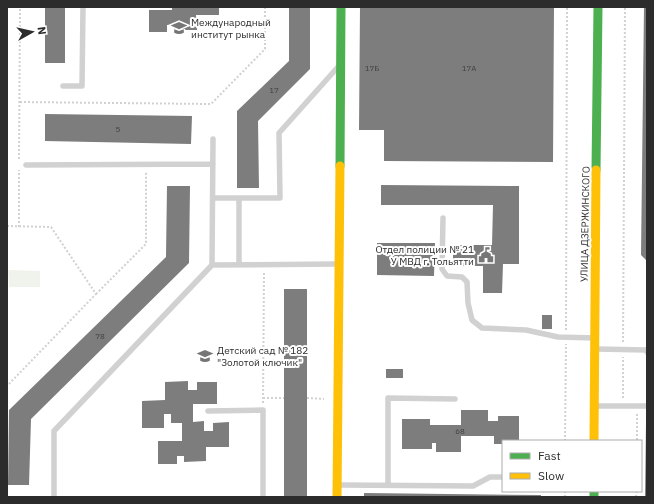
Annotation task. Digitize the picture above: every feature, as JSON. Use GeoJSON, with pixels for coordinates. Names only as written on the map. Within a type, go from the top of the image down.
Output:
{"type":"FeatureCollection","features":[{"type":"Feature","properties":{"kind":"street"},"geometry":{"type":"LineString","coordinates":[[337,497],[341,7]]}},
{"type":"Feature","properties":{"kind":"street","name":"УЛИЦА ДЗЕРЖИНСКОГО"},"geometry":{"type":"LineString","coordinates":[[594,440],[598,7]]}},
{"type":"Feature","properties":{"kind":"lane"},"geometry":{"type":"LineString","coordinates":[[63,86],[82,86],[82,7]]}},
{"type":"Feature","properties":{"kind":"lane"},"geometry":{"type":"LineString","coordinates":[[213,198],[280,198],[279,133],[340,64]]}},
{"type":"Feature","properties":{"kind":"lane"},"geometry":{"type":"LineString","coordinates":[[54,497],[54,431],[212,265],[213,139]]}},
{"type":"Feature","properties":{"kind":"lane"},"geometry":{"type":"LineString","coordinates":[[26,165],[213,164]]}},
{"type":"Feature","properties":{"kind":"lane"},"geometry":{"type":"LineString","coordinates":[[239,198],[239,265]]}},
{"type":"Feature","properties":{"kind":"lane"},"geometry":{"type":"LineString","coordinates":[[443,218],[442,269],[447,276],[462,277],[467,282],[468,303],[472,320],[482,328],[526,330],[566,338],[595,338]]}},
{"type":"Feature","properties":{"kind":"lane"},"geometry":{"type":"LineString","coordinates":[[212,265],[339,264]]}},
{"type":"Feature","properties":{"kind":"lane"},"geometry":{"type":"LineString","coordinates":[[595,349],[646,350],[647,352]]}},
{"type":"Feature","properties":{"kind":"lane"},"geometry":{"type":"LineString","coordinates":[[388,485],[388,398],[455,399]]}},
{"type":"Feature","properties":{"kind":"lane"},"geometry":{"type":"LineString","coordinates":[[595,406],[647,406]]}},
{"type":"Feature","properties":{"kind":"lane"},"geometry":{"type":"LineString","coordinates":[[208,411],[263,410],[263,497]]}},
{"type":"Feature","properties":{"kind":"lane"},"geometry":{"type":"LineString","coordinates":[[338,485],[473,486],[490,477],[502,477]]}},
{"type":"Feature","properties":{"kind":"path"},"geometry":{"type":"LineString","coordinates":[[19,226],[20,7]]}},
{"type":"Feature","properties":{"kind":"path"},"geometry":{"type":"LineString","coordinates":[[20,102],[211,104],[265,49],[266,7]]}},
{"type":"Feature","properties":{"kind":"path"},"geometry":{"type":"LineString","coordinates":[[566,440],[567,7]]}},
{"type":"Feature","properties":{"kind":"path"},"geometry":{"type":"LineString","coordinates":[[625,7],[623,402],[637,414],[637,440]]}},
{"type":"Feature","properties":{"kind":"path"},"geometry":{"type":"LineString","coordinates":[[7,386],[146,244],[146,171]]}},
{"type":"Feature","properties":{"kind":"path"},"geometry":{"type":"LineString","coordinates":[[7,226],[51,227],[96,294]]}},
{"type":"Feature","properties":{"kind":"path"},"geometry":{"type":"LineString","coordinates":[[263,410],[264,264]]}},
{"type":"Feature","properties":{"kind":"path"},"geometry":{"type":"LineString","coordinates":[[263,398],[284,398]]}},
{"type":"Feature","properties":{"kind":"path"},"geometry":{"type":"LineString","coordinates":[[308,398],[328,399]]}},
{"type":"Feature","properties":{"kind":"shaded area"},"geometry":{"type":"Polygon","coordinates":[[[8,270],[40,271],[40,287],[9,287],[8,270]]]}},
{"type":"Feature","properties":{"kind":"building"},"geometry":{"type":"Polygon","coordinates":[[[45,7],[65,7],[65,63],[45,63],[45,7]]]}},
{"type":"Feature","properties":{"kind":"building"},"geometry":{"type":"Polygon","coordinates":[[[172,7],[219,7],[219,15],[196,15],[197,30],[174,30],[174,25],[167,25],[167,32],[149,32],[149,10],[172,10],[172,7]]]}},
{"type":"Feature","properties":{"kind":"building"},"geometry":{"type":"Polygon","coordinates":[[[289,7],[310,7],[310,69],[258,121],[259,188],[237,188],[237,111],[289,61],[289,7]]]}},
{"type":"Feature","properties":{"kind":"building"},"geometry":{"type":"Polygon","coordinates":[[[360,7],[554,7],[553,162],[384,161],[384,130],[359,130],[360,7]]]}},
{"type":"Feature","properties":{"kind":"building"},"geometry":{"type":"Polygon","coordinates":[[[644,7],[647,7],[647,261],[641,255],[644,7]]]}},
{"type":"Feature","properties":{"kind":"building"},"geometry":{"type":"Polygon","coordinates":[[[45,114],[192,116],[191,144],[45,141],[45,114]]]}},
{"type":"Feature","properties":{"kind":"building"},"geometry":{"type":"Polygon","coordinates":[[[381,185],[519,186],[519,264],[503,264],[502,293],[483,293],[483,266],[453,266],[453,245],[492,245],[493,205],[381,205],[381,185]]]}},
{"type":"Feature","properties":{"kind":"building"},"geometry":{"type":"Polygon","coordinates":[[[167,186],[190,186],[189,263],[31,419],[29,485],[8,485],[9,410],[166,257],[167,186]]]}},
{"type":"Feature","properties":{"kind":"building"},"geometry":{"type":"Polygon","coordinates":[[[377,243],[435,243],[434,276],[377,275],[377,243]]]}},
{"type":"Feature","properties":{"kind":"building"},"geometry":{"type":"Polygon","coordinates":[[[284,289],[307,289],[307,497],[284,497],[284,289]]]}},
{"type":"Feature","properties":{"kind":"building"},"geometry":{"type":"Polygon","coordinates":[[[542,315],[552,315],[552,329],[542,329],[542,315]]]}},
{"type":"Feature","properties":{"kind":"building"},"geometry":{"type":"Polygon","coordinates":[[[386,369],[403,369],[403,378],[386,378],[386,369]]]}},
{"type":"Feature","properties":{"kind":"building"},"geometry":{"type":"Polygon","coordinates":[[[188,381],[188,390],[197,390],[197,382],[217,382],[217,404],[193,404],[193,422],[204,421],[204,431],[213,431],[213,423],[229,422],[229,447],[206,447],[206,461],[184,462],[184,456],[177,456],[177,464],[158,464],[158,441],[182,441],[182,423],[171,423],[171,414],[164,414],[164,428],[142,428],[142,401],[165,400],[165,382],[188,381]]]}},
{"type":"Feature","properties":{"kind":"building"},"geometry":{"type":"Polygon","coordinates":[[[461,410],[488,410],[488,421],[498,421],[498,416],[519,416],[519,440],[502,440],[502,444],[494,444],[494,436],[461,436],[461,452],[436,452],[436,443],[432,443],[432,449],[402,449],[402,419],[430,419],[430,425],[461,425],[461,410]]]}},
{"type":"Feature","properties":{"kind":"building"},"geometry":{"type":"Polygon","coordinates":[[[646,422],[647,497],[645,497],[646,422]]]}},
{"type":"Feature","properties":{"kind":"building"},"geometry":{"type":"Polygon","coordinates":[[[364,493],[541,495],[541,497],[364,497],[364,493]]]}},
{"type":"Feature","properties":{"kind":"traffic: fast"},"geometry":{"type":"LineString","coordinates":[[340,166],[341,7]]}},
{"type":"Feature","properties":{"kind":"traffic: fast"},"geometry":{"type":"LineString","coordinates":[[596,170],[598,7]]}},
{"type":"Feature","properties":{"kind":"traffic: fast"},"geometry":{"type":"LineString","coordinates":[[594,492],[594,497]]}},
{"type":"Feature","properties":{"kind":"traffic: slow"},"geometry":{"type":"LineString","coordinates":[[337,497],[340,166]]}},
{"type":"Feature","properties":{"kind":"traffic: slow"},"geometry":{"type":"LineString","coordinates":[[594,440],[596,170]]}},
{"type":"Feature","properties":{"kind":"place","name":"Международный институт рынка"},"geometry":{"type":"Point","coordinates":[179,28]}},
{"type":"Feature","properties":{"kind":"place","name":"Отдел полиции № 21 У МВД г. Тольятти"},"geometry":{"type":"Point","coordinates":[486,255]}},
{"type":"Feature","properties":{"kind":"place","name":"Детский сад № 182 \"Золотой ключик\""},"geometry":{"type":"Point","coordinates":[205,356]}}]}
